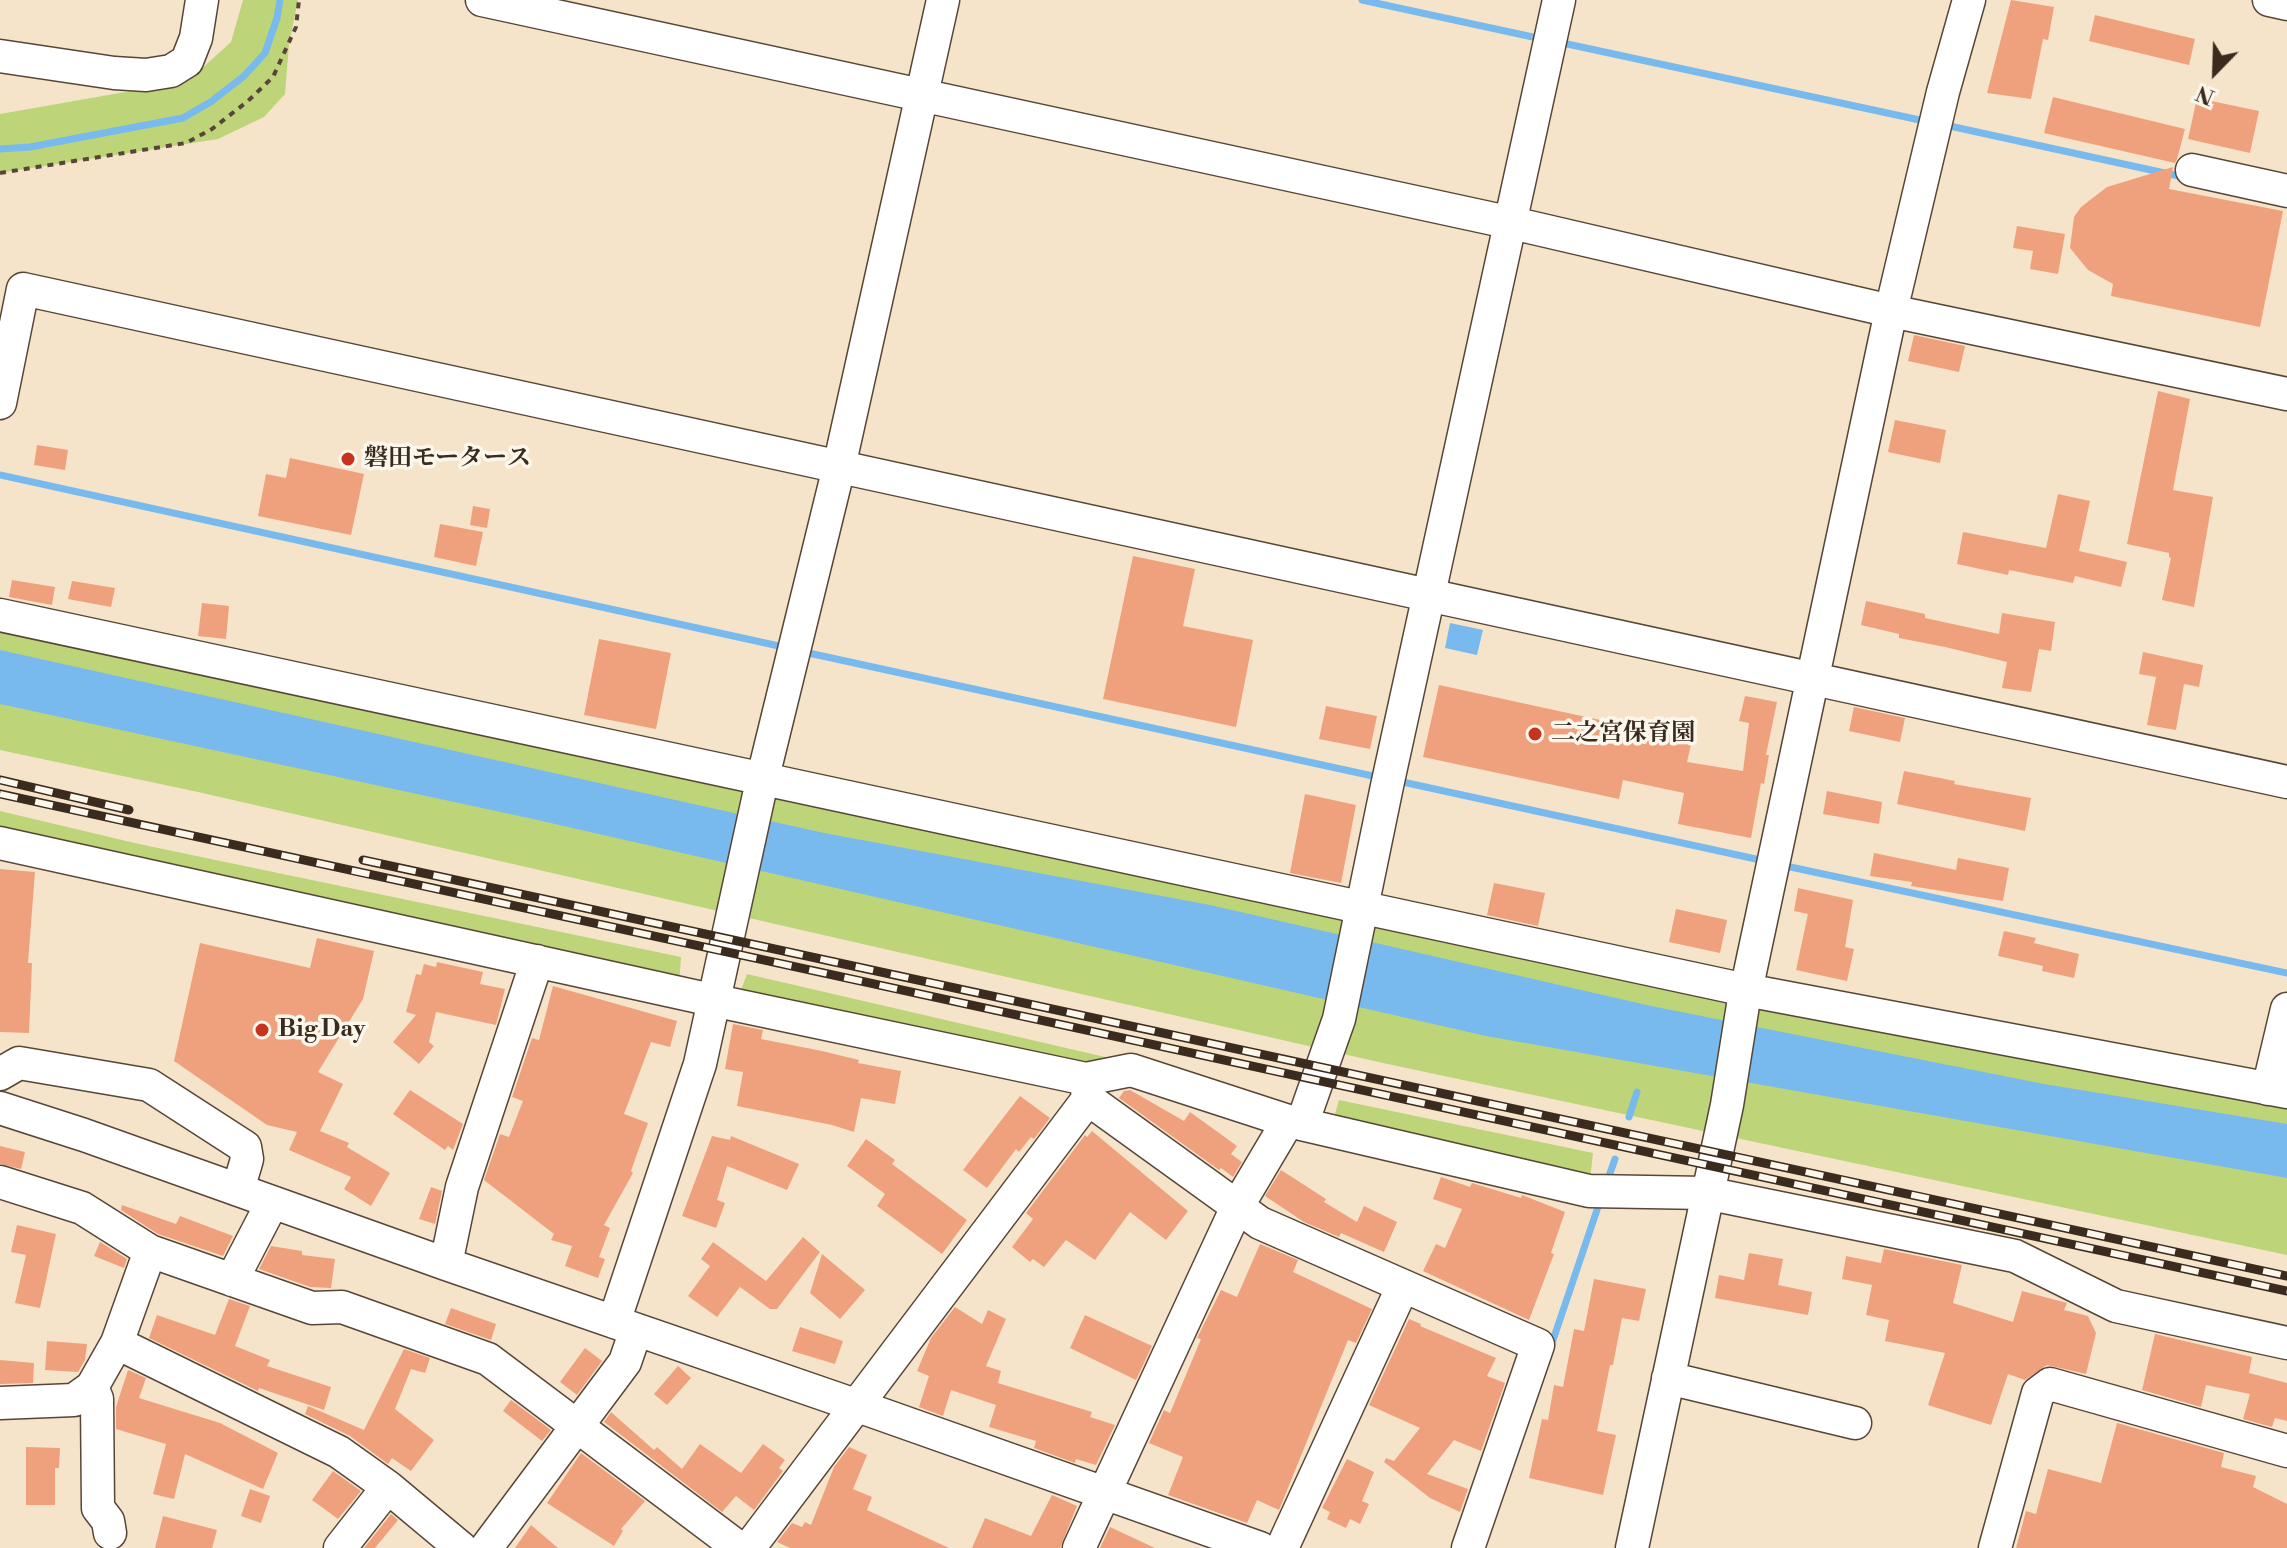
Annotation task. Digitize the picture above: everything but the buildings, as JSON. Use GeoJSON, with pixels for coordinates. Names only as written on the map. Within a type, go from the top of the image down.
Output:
{"type":"FeatureCollection","features":[{"type":"Feature","properties":{"kind":"street"},"geometry":{"type":"LineString","coordinates":[[0,56],[114,73],[146,75],[171,71],[187,61],[196,38],[202,0]]}},
{"type":"Feature","properties":{"kind":"street"},"geometry":{"type":"LineString","coordinates":[[482,0],[1512,223],[1891,311],[2287,394]]}},
{"type":"Feature","properties":{"kind":"street"},"geometry":{"type":"LineString","coordinates":[[486,1548],[625,1362],[625,1326],[700,1064],[761,786],[839,467],[943,0]]}},
{"type":"Feature","properties":{"kind":"street"},"geometry":{"type":"LineString","coordinates":[[1079,1548],[1237,1207],[1295,1122],[1339,1019],[1559,0]]}},
{"type":"Feature","properties":{"kind":"street"},"geometry":{"type":"LineString","coordinates":[[1632,1548],[1727,1105],[1744,997],[1891,311],[1969,0]]}},
{"type":"Feature","properties":{"kind":"street"},"geometry":{"type":"LineString","coordinates":[[2269,0],[2287,4]]}},
{"type":"Feature","properties":{"kind":"street"},"geometry":{"type":"LineString","coordinates":[[2192,170],[2287,191]]}},
{"type":"Feature","properties":{"kind":"street"},"geometry":{"type":"LineString","coordinates":[[0,403],[23,289],[2287,782]]}},
{"type":"Feature","properties":{"kind":"street"},"geometry":{"type":"LineString","coordinates":[[0,615],[761,786],[1744,997],[2278,1090],[2287,1009]]}},
{"type":"Feature","properties":{"kind":"street"},"geometry":{"type":"LineString","coordinates":[[0,843],[712,1000],[1087,1089],[1260,1223],[1538,1345],[1468,1548]]}},
{"type":"Feature","properties":{"kind":"street"},"geometry":{"type":"LineString","coordinates":[[446,1264],[462,1187],[537,961]]}},
{"type":"Feature","properties":{"kind":"street"},"geometry":{"type":"LineString","coordinates":[[0,1074],[19,1063],[149,1085],[245,1147],[247,1159],[238,1190]]}},
{"type":"Feature","properties":{"kind":"street"},"geometry":{"type":"LineString","coordinates":[[749,1548],[858,1406],[1087,1089],[1131,1070],[1295,1122],[1589,1191],[1706,1193],[2015,1256],[2116,1306],[2287,1343]]}},
{"type":"Feature","properties":{"kind":"street"},"geometry":{"type":"LineString","coordinates":[[0,1108],[1260,1548]]}},
{"type":"Feature","properties":{"kind":"street"},"geometry":{"type":"LineString","coordinates":[[0,1182],[82,1208],[150,1251],[312,1308],[342,1307],[488,1359],[739,1548]]}},
{"type":"Feature","properties":{"kind":"street"},"geometry":{"type":"LineString","coordinates":[[232,1280],[272,1203]]}},
{"type":"Feature","properties":{"kind":"street"},"geometry":{"type":"LineString","coordinates":[[0,1403],[74,1400],[92,1387],[117,1343],[150,1251]]}},
{"type":"Feature","properties":{"kind":"street"},"geometry":{"type":"LineString","coordinates":[[1282,1548],[1403,1286]]}},
{"type":"Feature","properties":{"kind":"street"},"geometry":{"type":"LineString","coordinates":[[117,1343],[339,1452],[388,1487],[461,1548]]}},
{"type":"Feature","properties":{"kind":"street"},"geometry":{"type":"LineString","coordinates":[[1668,1378],[1855,1423]]}},
{"type":"Feature","properties":{"kind":"street"},"geometry":{"type":"LineString","coordinates":[[1995,1548],[2038,1393],[2050,1384],[2287,1451]]}},
{"type":"Feature","properties":{"kind":"street"},"geometry":{"type":"LineString","coordinates":[[92,1387],[97,1399],[98,1508],[108,1521],[110,1533]]}},
{"type":"Feature","properties":{"kind":"street"},"geometry":{"type":"LineString","coordinates":[[340,1548],[388,1487]]}},
{"type":"Feature","properties":{"kind":"path"},"geometry":{"type":"LineString","coordinates":[[0,173],[186,143],[212,129],[273,77],[296,27],[299,0]]}},
{"type":"Feature","properties":{"kind":"green space"},"geometry":{"type":"Polygon","coordinates":[[[243,0],[298,0],[289,44],[285,94],[264,117],[218,139],[0,173],[0,114],[188,81],[231,42],[243,0]]]}},
{"type":"Feature","properties":{"kind":"green space"},"geometry":{"type":"Polygon","coordinates":[[[0,617],[2287,1092],[2287,1255],[1383,1063],[198,792],[0,750],[0,617]]]}},
{"type":"Feature","properties":{"kind":"green space"},"geometry":{"type":"Polygon","coordinates":[[[0,811],[139,844],[681,957],[679,986],[0,832],[0,811]]]}},
{"type":"Feature","properties":{"kind":"green space"},"geometry":{"type":"Polygon","coordinates":[[[747,974],[1118,1060],[1086,1079],[738,998],[747,974]]]}},
{"type":"Feature","properties":{"kind":"green space"},"geometry":{"type":"Polygon","coordinates":[[[1339,1100],[1593,1153],[1590,1180],[1333,1121],[1339,1100]]]}},
{"type":"Feature","properties":{"kind":"water"},"geometry":{"type":"Polygon","coordinates":[[[1450,623],[1483,630],[1477,655],[1445,648],[1450,623]]]}},
{"type":"Feature","properties":{"kind":"water"},"geometry":{"type":"Polygon","coordinates":[[[0,650],[824,833],[1210,905],[1651,1006],[2044,1084],[2287,1124],[2287,1178],[1486,1036],[533,819],[0,704],[0,650]]]}},
{"type":"Feature","properties":{"kind":"waterway"},"geometry":{"type":"LineString","coordinates":[[0,149],[30,147],[183,118],[212,101],[244,76],[265,53],[280,0]]}},
{"type":"Feature","properties":{"kind":"waterway"},"geometry":{"type":"LineString","coordinates":[[1362,0],[1542,39]]}},
{"type":"Feature","properties":{"kind":"waterway"},"geometry":{"type":"LineString","coordinates":[[1558,42],[1929,122]]}},
{"type":"Feature","properties":{"kind":"waterway"},"geometry":{"type":"LineString","coordinates":[[1945,125],[2183,177]]}},
{"type":"Feature","properties":{"kind":"waterway"},"geometry":{"type":"LineString","coordinates":[[0,475],[788,648]]}},
{"type":"Feature","properties":{"kind":"waterway"},"geometry":{"type":"LineString","coordinates":[[804,652],[1382,778]]}},
{"type":"Feature","properties":{"kind":"waterway"},"geometry":{"type":"LineString","coordinates":[[1398,781],[1765,861]]}},
{"type":"Feature","properties":{"kind":"waterway"},"geometry":{"type":"LineString","coordinates":[[1781,865],[2287,973]]}},
{"type":"Feature","properties":{"kind":"waterway"},"geometry":{"type":"LineString","coordinates":[[1629,1117],[1637,1092]]}},
{"type":"Feature","properties":{"kind":"waterway"},"geometry":{"type":"LineString","coordinates":[[1609,1176],[1615,1159]]}},
{"type":"Feature","properties":{"kind":"waterway"},"geometry":{"type":"LineString","coordinates":[[1550,1349],[1599,1204]]}},
{"type":"Feature","properties":{"kind":"railway"},"geometry":{"type":"LineString","coordinates":[[0,780],[129,810]]}},
{"type":"Feature","properties":{"kind":"railway"},"geometry":{"type":"LineString","coordinates":[[0,794],[2287,1291]]}},
{"type":"Feature","properties":{"kind":"railway"},"geometry":{"type":"LineString","coordinates":[[363,860],[2287,1276]]}},
{"type":"Feature","properties":{"kind":"place","name":"磐田モータース"},"geometry":{"type":"Point","coordinates":[348,459]}},
{"type":"Feature","properties":{"kind":"place","name":"二之宮保育園"},"geometry":{"type":"Point","coordinates":[1535,734]}},
{"type":"Feature","properties":{"kind":"place","name":"Big Day"},"geometry":{"type":"Point","coordinates":[262,1030]}}]}
